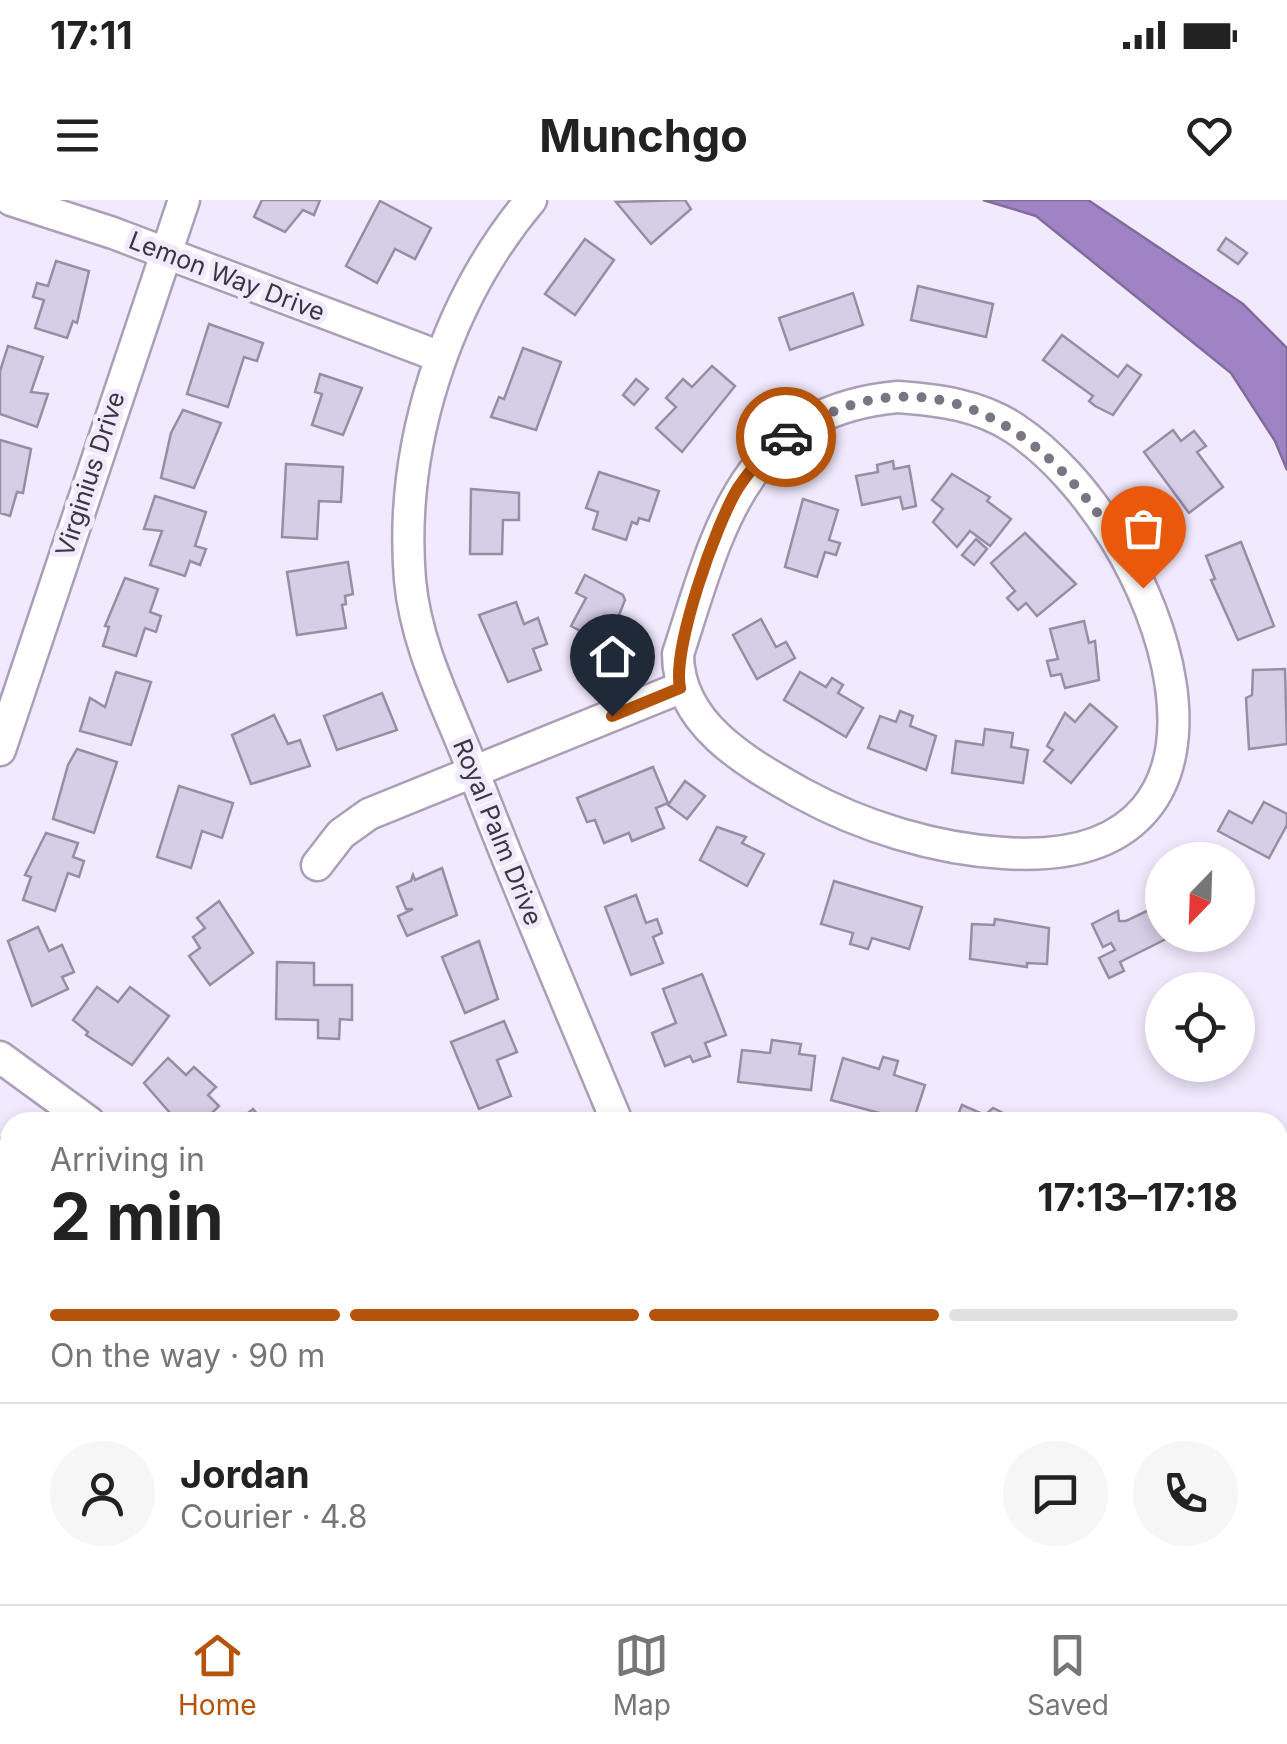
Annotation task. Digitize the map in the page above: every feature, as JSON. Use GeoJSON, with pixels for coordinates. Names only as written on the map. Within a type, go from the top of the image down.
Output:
{"type":"FeatureCollection","features":[{"type":"Feature","properties":{"kind":"street","name":"Lemon Way Drive"},"geometry":{"type":"LineString","coordinates":[[11,200],[440,356]]}},
{"type":"Feature","properties":{"kind":"street","name":"Virginius Drive"},"geometry":{"type":"LineString","coordinates":[[0,750],[184,200]]}},
{"type":"Feature","properties":{"kind":"street","name":"Royal Palm Drive"},"geometry":{"type":"LineString","coordinates":[[531,200],[492,256],[440,356],[414,470],[408,534],[410,582],[432,670],[613,1112]]}},
{"type":"Feature","properties":{"kind":"street"},"geometry":{"type":"LineString","coordinates":[[898,397],[937,400],[990,415],[1014,428],[1064,472],[1108,526],[1156,614],[1170,658],[1178,730],[1160,792],[1122,833],[1070,854],[982,852],[893,830],[804,794],[752,763],[702,724],[680,688],[678,654],[736,492],[754,466],[776,443],[839,408],[898,397]]}},
{"type":"Feature","properties":{"kind":"street"},"geometry":{"type":"LineString","coordinates":[[317,866],[342,834],[369,814],[680,688]]}},
{"type":"Feature","properties":{"kind":"street"},"geometry":{"type":"LineString","coordinates":[[0,1057],[74,1112]]}},
{"type":"Feature","properties":{"kind":"shaded area"},"geometry":{"type":"Polygon","coordinates":[[[983,200],[1088,200],[1243,304],[1287,348],[1287,470],[1275,441],[1231,373],[1036,216],[983,200]]]}},
{"type":"Feature","properties":{"kind":"building"},"geometry":{"type":"Polygon","coordinates":[[[262,200],[320,200],[314,215],[303,210],[285,232],[254,217],[262,200]]]}},
{"type":"Feature","properties":{"kind":"building"},"geometry":{"type":"Polygon","coordinates":[[[685,200],[691,209],[651,244],[616,202],[685,200]]]}},
{"type":"Feature","properties":{"kind":"building"},"geometry":{"type":"Polygon","coordinates":[[[380,201],[431,228],[415,259],[395,249],[377,283],[346,266],[380,201]]]}},
{"type":"Feature","properties":{"kind":"building"},"geometry":{"type":"Polygon","coordinates":[[[1226,238],[1247,253],[1238,264],[1218,250],[1226,238]]]}},
{"type":"Feature","properties":{"kind":"building"},"geometry":{"type":"Polygon","coordinates":[[[585,239],[614,260],[575,315],[545,294],[585,239]]]}},
{"type":"Feature","properties":{"kind":"building"},"geometry":{"type":"Polygon","coordinates":[[[56,261],[89,271],[77,323],[73,321],[67,338],[35,328],[44,300],[33,297],[37,283],[48,286],[56,261]]]}},
{"type":"Feature","properties":{"kind":"building"},"geometry":{"type":"Polygon","coordinates":[[[918,286],[993,304],[986,337],[911,320],[918,286]]]}},
{"type":"Feature","properties":{"kind":"building"},"geometry":{"type":"Polygon","coordinates":[[[853,293],[863,325],[790,350],[779,318],[853,293]]]}},
{"type":"Feature","properties":{"kind":"building"},"geometry":{"type":"Polygon","coordinates":[[[209,324],[263,343],[257,361],[244,357],[228,407],[187,394],[209,324]]]}},
{"type":"Feature","properties":{"kind":"building"},"geometry":{"type":"Polygon","coordinates":[[[1062,335],[1118,377],[1127,365],[1141,375],[1113,415],[1095,406],[1089,401],[1093,396],[1043,360],[1062,335]]]}},
{"type":"Feature","properties":{"kind":"building"},"geometry":{"type":"Polygon","coordinates":[[[8,346],[43,357],[31,392],[48,394],[37,427],[0,414],[0,371],[8,346]]]}},
{"type":"Feature","properties":{"kind":"building"},"geometry":{"type":"Polygon","coordinates":[[[523,348],[561,362],[536,430],[491,417],[499,397],[504,399],[523,348]]]}},
{"type":"Feature","properties":{"kind":"building"},"geometry":{"type":"Polygon","coordinates":[[[712,366],[735,386],[682,452],[656,428],[676,407],[666,398],[683,379],[692,387],[712,366]]]}},
{"type":"Feature","properties":{"kind":"building"},"geometry":{"type":"Polygon","coordinates":[[[320,374],[362,388],[343,435],[312,425],[322,394],[315,392],[320,374]]]}},
{"type":"Feature","properties":{"kind":"building"},"geometry":{"type":"Polygon","coordinates":[[[636,379],[648,389],[634,405],[623,395],[636,379]]]}},
{"type":"Feature","properties":{"kind":"building"},"geometry":{"type":"Polygon","coordinates":[[[183,410],[221,423],[194,488],[161,478],[171,433],[183,410]]]}},
{"type":"Feature","properties":{"kind":"building"},"geometry":{"type":"Polygon","coordinates":[[[1173,430],[1181,441],[1194,431],[1206,446],[1197,452],[1223,487],[1189,513],[1144,452],[1173,430]]]}},
{"type":"Feature","properties":{"kind":"building"},"geometry":{"type":"Polygon","coordinates":[[[0,440],[31,449],[23,493],[17,492],[10,516],[0,513],[0,440]]]}},
{"type":"Feature","properties":{"kind":"building"},"geometry":{"type":"Polygon","coordinates":[[[893,461],[894,469],[909,466],[916,506],[903,509],[900,497],[862,505],[856,476],[878,472],[877,465],[893,461]]]}},
{"type":"Feature","properties":{"kind":"building"},"geometry":{"type":"Polygon","coordinates":[[[286,464],[343,467],[341,502],[319,501],[317,539],[282,537],[286,464]]]}},
{"type":"Feature","properties":{"kind":"building"},"geometry":{"type":"Polygon","coordinates":[[[599,472],[659,491],[649,521],[639,518],[637,524],[632,522],[626,540],[593,529],[598,512],[586,508],[599,472]]]}},
{"type":"Feature","properties":{"kind":"building"},"geometry":{"type":"Polygon","coordinates":[[[952,474],[990,497],[987,501],[1011,519],[990,546],[970,531],[957,547],[933,522],[943,509],[932,500],[952,474]]]}},
{"type":"Feature","properties":{"kind":"building"},"geometry":{"type":"Polygon","coordinates":[[[471,489],[519,493],[519,520],[503,520],[502,554],[470,554],[471,489]]]}},
{"type":"Feature","properties":{"kind":"building"},"geometry":{"type":"Polygon","coordinates":[[[155,496],[206,512],[195,546],[206,549],[200,565],[190,561],[185,576],[150,565],[162,531],[144,529],[155,496]]]}},
{"type":"Feature","properties":{"kind":"building"},"geometry":{"type":"Polygon","coordinates":[[[803,499],[838,510],[829,540],[840,543],[836,555],[825,552],[817,577],[785,567],[803,499]]]}},
{"type":"Feature","properties":{"kind":"building"},"geometry":{"type":"Polygon","coordinates":[[[1025,533],[1076,584],[1037,616],[1026,603],[1018,610],[1007,598],[1015,591],[991,563],[1025,533]]]}},
{"type":"Feature","properties":{"kind":"building"},"geometry":{"type":"Polygon","coordinates":[[[976,539],[987,549],[974,565],[962,555],[976,539]]]}},
{"type":"Feature","properties":{"kind":"building"},"geometry":{"type":"Polygon","coordinates":[[[1241,542],[1274,626],[1238,640],[1211,580],[1215,579],[1206,556],[1241,542]]]}},
{"type":"Feature","properties":{"kind":"building"},"geometry":{"type":"Polygon","coordinates":[[[348,562],[353,594],[345,596],[346,604],[342,605],[346,628],[297,635],[287,572],[348,562]]]}},
{"type":"Feature","properties":{"kind":"building"},"geometry":{"type":"Polygon","coordinates":[[[585,575],[623,595],[625,600],[607,645],[571,626],[586,598],[576,593],[585,575]]]}},
{"type":"Feature","properties":{"kind":"building"},"geometry":{"type":"Polygon","coordinates":[[[125,578],[158,589],[150,612],[161,616],[156,632],[145,628],[136,656],[103,646],[109,627],[105,626],[125,578]]]}},
{"type":"Feature","properties":{"kind":"building"},"geometry":{"type":"Polygon","coordinates":[[[516,602],[524,624],[538,618],[547,644],[533,649],[541,670],[508,682],[479,615],[516,602]]]}},
{"type":"Feature","properties":{"kind":"building"},"geometry":{"type":"Polygon","coordinates":[[[761,619],[776,647],[786,642],[795,658],[757,679],[733,635],[761,619]]]}},
{"type":"Feature","properties":{"kind":"building"},"geometry":{"type":"Polygon","coordinates":[[[1084,621],[1089,643],[1095,641],[1099,680],[1065,688],[1061,674],[1051,676],[1047,661],[1058,659],[1050,629],[1084,621]]]}},
{"type":"Feature","properties":{"kind":"building"},"geometry":{"type":"Polygon","coordinates":[[[1285,669],[1287,744],[1249,749],[1246,698],[1252,695],[1253,670],[1285,669]]]}},
{"type":"Feature","properties":{"kind":"building"},"geometry":{"type":"Polygon","coordinates":[[[116,672],[151,682],[131,745],[80,731],[90,698],[105,707],[116,672]]]}},
{"type":"Feature","properties":{"kind":"building"},"geometry":{"type":"Polygon","coordinates":[[[800,672],[826,687],[832,678],[843,685],[838,693],[863,708],[846,737],[784,700],[800,672]]]}},
{"type":"Feature","properties":{"kind":"building"},"geometry":{"type":"Polygon","coordinates":[[[382,693],[397,730],[337,750],[324,716],[382,693]]]}},
{"type":"Feature","properties":{"kind":"building"},"geometry":{"type":"Polygon","coordinates":[[[1090,704],[1117,727],[1071,783],[1044,761],[1053,750],[1047,746],[1065,713],[1075,722],[1090,704]]]}},
{"type":"Feature","properties":{"kind":"building"},"geometry":{"type":"Polygon","coordinates":[[[900,711],[913,716],[910,726],[936,736],[926,770],[868,748],[880,716],[896,722],[900,711]]]}},
{"type":"Feature","properties":{"kind":"building"},"geometry":{"type":"Polygon","coordinates":[[[274,715],[288,744],[300,740],[310,766],[251,784],[232,735],[274,715]]]}},
{"type":"Feature","properties":{"kind":"building"},"geometry":{"type":"Polygon","coordinates":[[[985,729],[1013,733],[1011,747],[1028,750],[1023,783],[952,773],[956,741],[983,745],[985,729]]]}},
{"type":"Feature","properties":{"kind":"building"},"geometry":{"type":"Polygon","coordinates":[[[77,749],[117,762],[94,833],[53,819],[68,765],[77,749]]]}},
{"type":"Feature","properties":{"kind":"building"},"geometry":{"type":"Polygon","coordinates":[[[653,767],[668,803],[656,808],[664,828],[632,841],[629,833],[604,843],[595,820],[587,822],[577,798],[653,767]]]}},
{"type":"Feature","properties":{"kind":"building"},"geometry":{"type":"Polygon","coordinates":[[[685,781],[705,796],[687,819],[668,805],[685,781]]]}},
{"type":"Feature","properties":{"kind":"building"},"geometry":{"type":"Polygon","coordinates":[[[179,786],[233,803],[222,838],[202,831],[191,868],[157,857],[179,786]]]}},
{"type":"Feature","properties":{"kind":"building"},"geometry":{"type":"Polygon","coordinates":[[[1264,802],[1287,814],[1287,825],[1269,858],[1255,851],[1255,842],[1239,842],[1218,831],[1229,811],[1252,823],[1264,802]]]}},
{"type":"Feature","properties":{"kind":"building"},"geometry":{"type":"Polygon","coordinates":[[[717,827],[746,837],[742,843],[764,854],[747,886],[700,860],[717,827]]]}},
{"type":"Feature","properties":{"kind":"building"},"geometry":{"type":"Polygon","coordinates":[[[46,833],[78,843],[73,857],[84,861],[79,877],[68,873],[55,911],[23,900],[31,877],[25,875],[46,833]]]}},
{"type":"Feature","properties":{"kind":"building"},"geometry":{"type":"Polygon","coordinates":[[[442,868],[457,915],[407,936],[398,916],[413,909],[406,909],[397,887],[411,881],[413,875],[415,880],[442,868]]]}},
{"type":"Feature","properties":{"kind":"building"},"geometry":{"type":"Polygon","coordinates":[[[834,881],[922,907],[909,949],[872,938],[868,949],[850,944],[853,933],[821,924],[834,881]]]}},
{"type":"Feature","properties":{"kind":"building"},"geometry":{"type":"Polygon","coordinates":[[[636,895],[646,923],[657,919],[662,933],[653,937],[663,963],[631,975],[605,907],[636,895]]]}},
{"type":"Feature","properties":{"kind":"building"},"geometry":{"type":"Polygon","coordinates":[[[219,901],[253,953],[210,985],[189,956],[200,948],[193,937],[205,928],[197,918],[219,901]]]}},
{"type":"Feature","properties":{"kind":"building"},"geometry":{"type":"Polygon","coordinates":[[[1118,911],[1119,921],[1145,912],[1145,950],[1120,962],[1124,971],[1109,978],[1099,958],[1115,950],[1111,943],[1103,947],[1092,924],[1118,911]]]}},
{"type":"Feature","properties":{"kind":"building"},"geometry":{"type":"Polygon","coordinates":[[[995,919],[1049,928],[1047,964],[1027,963],[1027,967],[970,959],[972,924],[994,925],[995,919]]]}},
{"type":"Feature","properties":{"kind":"building"},"geometry":{"type":"Polygon","coordinates":[[[38,927],[49,951],[62,945],[74,972],[62,977],[68,989],[32,1006],[8,941],[38,927]]]}},
{"type":"Feature","properties":{"kind":"building"},"geometry":{"type":"Polygon","coordinates":[[[479,941],[498,999],[465,1013],[442,957],[479,941]]]}},
{"type":"Feature","properties":{"kind":"building"},"geometry":{"type":"Polygon","coordinates":[[[277,962],[314,963],[314,985],[352,985],[352,1020],[340,1019],[339,1039],[318,1038],[318,1020],[276,1019],[277,962]]]}},
{"type":"Feature","properties":{"kind":"building"},"geometry":{"type":"Polygon","coordinates":[[[702,974],[726,1035],[705,1043],[710,1056],[693,1062],[690,1056],[665,1066],[652,1033],[676,1023],[663,989],[702,974]]]}},
{"type":"Feature","properties":{"kind":"building"},"geometry":{"type":"Polygon","coordinates":[[[97,987],[118,1002],[130,987],[169,1016],[132,1065],[86,1035],[88,1032],[73,1020],[97,987]]]}},
{"type":"Feature","properties":{"kind":"building"},"geometry":{"type":"Polygon","coordinates":[[[504,1021],[517,1052],[497,1060],[511,1096],[479,1109],[451,1042],[504,1021]]]}},
{"type":"Feature","properties":{"kind":"building"},"geometry":{"type":"Polygon","coordinates":[[[772,1040],[801,1044],[799,1054],[815,1056],[811,1090],[738,1082],[742,1050],[770,1053],[772,1040]]]}},
{"type":"Feature","properties":{"kind":"building"},"geometry":{"type":"Polygon","coordinates":[[[883,1057],[898,1061],[894,1075],[925,1085],[916,1112],[876,1112],[831,1100],[843,1058],[879,1069],[883,1057]]]}},
{"type":"Feature","properties":{"kind":"building"},"geometry":{"type":"Polygon","coordinates":[[[168,1058],[186,1075],[194,1067],[216,1087],[208,1095],[219,1106],[213,1112],[169,1112],[144,1083],[168,1058]]]}},
{"type":"Feature","properties":{"kind":"building"},"geometry":{"type":"Polygon","coordinates":[[[962,1105],[978,1112],[959,1112],[962,1105]]]}},
{"type":"Feature","properties":{"kind":"way so far"},"geometry":{"type":"LineString","coordinates":[[786,437],[839,408],[871,399],[937,400],[990,415],[1041,449],[1076,484],[1108,526],[1143,588]]}},
{"type":"Feature","properties":{"kind":"route"},"geometry":{"type":"LineString","coordinates":[[612,716],[680,688],[678,654],[736,492],[754,466],[786,437]]}}]}
